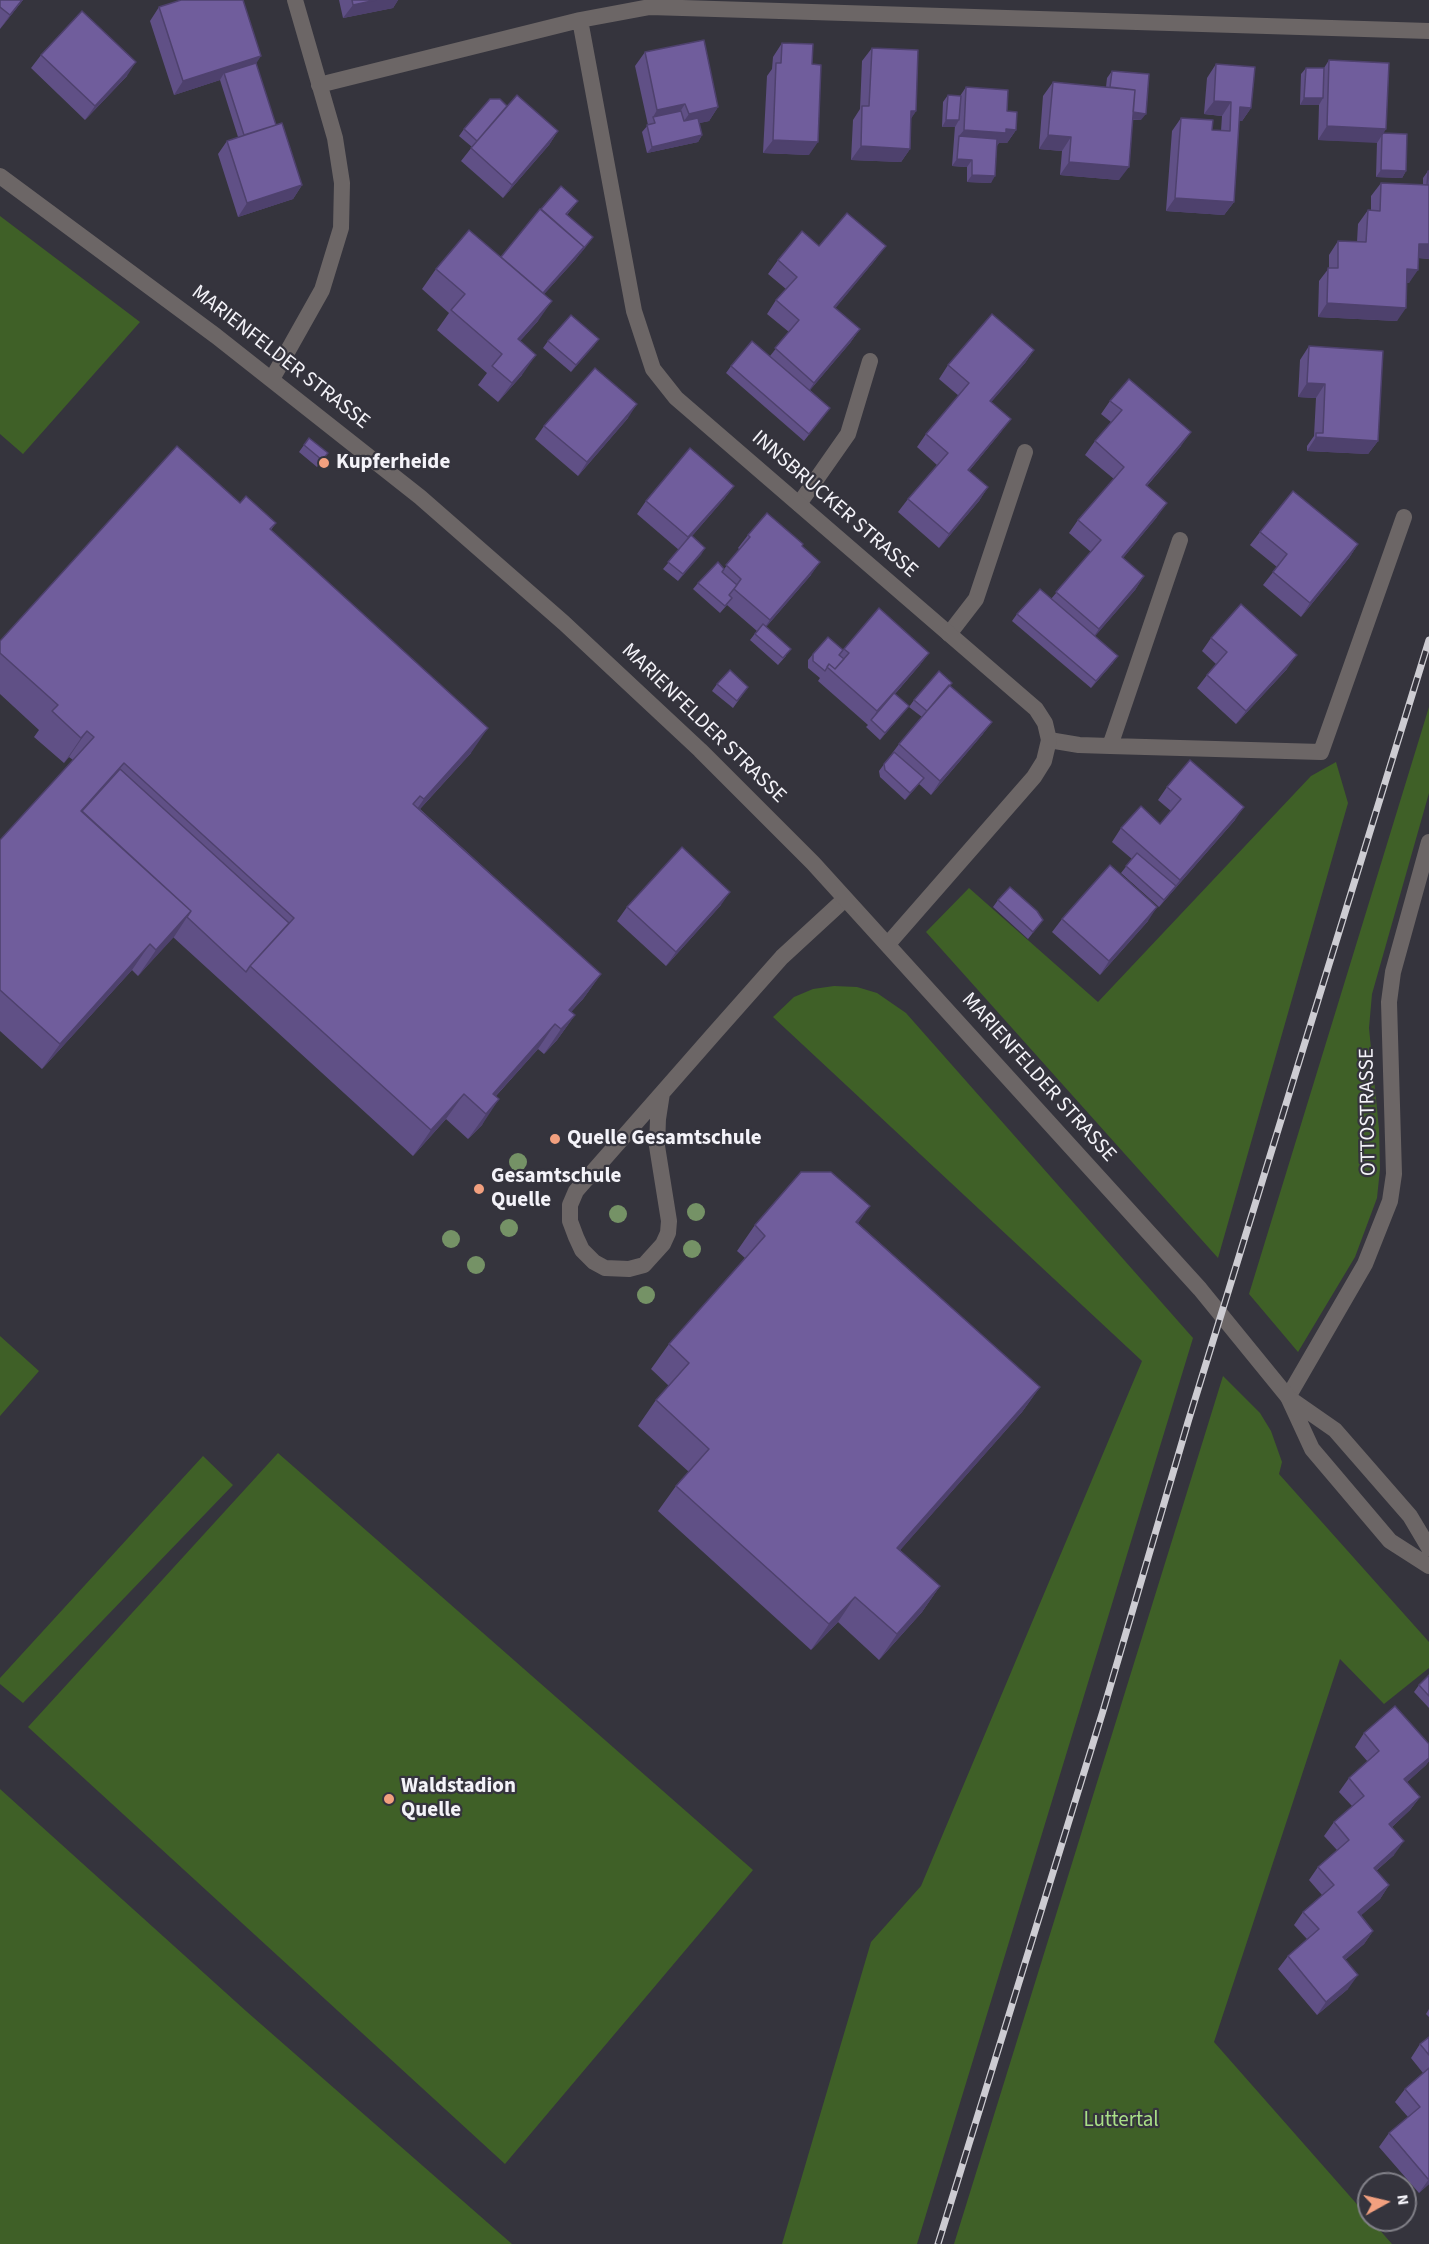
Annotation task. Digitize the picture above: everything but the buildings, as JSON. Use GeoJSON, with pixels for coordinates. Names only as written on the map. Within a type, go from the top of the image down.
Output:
{"type":"FeatureCollection","features":[{"type":"Feature","properties":{"kind":"street"},"geometry":{"type":"LineString","coordinates":[[272,379],[322,290],[341,228],[342,183],[335,138],[295,0]]}},
{"type":"Feature","properties":{"kind":"street"},"geometry":{"type":"LineString","coordinates":[[319,85],[580,20],[651,7],[818,6],[1429,32]]}},
{"type":"Feature","properties":{"kind":"street","name":"INNSBRUCKER STRASSE"},"geometry":{"type":"LineString","coordinates":[[580,20],[634,311],[653,369],[676,398],[1036,708],[1045,723],[1049,740]]}},
{"type":"Feature","properties":{"kind":"street","name":"MARIENFELDER STRASSE"},"geometry":{"type":"LineString","coordinates":[[0,176],[137,276],[272,379],[420,497],[581,639],[700,750],[784,834],[888,944],[1200,1289],[1288,1397],[1312,1449],[1390,1541],[1429,1566]]}},
{"type":"Feature","properties":{"kind":"street"},"geometry":{"type":"LineString","coordinates":[[799,504],[848,434],[870,361]]}},
{"type":"Feature","properties":{"kind":"street"},"geometry":{"type":"LineString","coordinates":[[949,634],[976,598],[1025,452]]}},
{"type":"Feature","properties":{"kind":"street"},"geometry":{"type":"LineString","coordinates":[[888,944],[1034,777],[1044,761],[1049,740],[1079,745],[1321,752],[1404,517]]}},
{"type":"Feature","properties":{"kind":"street"},"geometry":{"type":"LineString","coordinates":[[1110,746],[1179,540]]}},
{"type":"Feature","properties":{"kind":"street","name":"OTTOSTRASSE"},"geometry":{"type":"LineString","coordinates":[[1288,1397],[1365,1264],[1390,1201],[1394,1152],[1389,1002],[1393,972],[1429,842]]}},
{"type":"Feature","properties":{"kind":"street"},"geometry":{"type":"LineString","coordinates":[[662,1093],[657,1119],[657,1146],[669,1221],[668,1233],[663,1244],[644,1264],[630,1269],[605,1268],[594,1262],[582,1250],[570,1221],[570,1205],[576,1191],[662,1093],[782,957],[845,899]]}},
{"type":"Feature","properties":{"kind":"street","name":"MARIENFELDER STRASSE"},"geometry":{"type":"LineString","coordinates":[[1288,1397],[1335,1430],[1410,1516],[1429,1548]]}},
{"type":"Feature","properties":{"kind":"green space"},"geometry":{"type":"Polygon","coordinates":[[[0,216],[140,322],[23,454],[0,434],[0,216]]]}},
{"type":"Feature","properties":{"kind":"green space"},"geometry":{"type":"Polygon","coordinates":[[[1429,707],[1429,793],[1372,994],[1369,1028],[1379,1129],[1380,1169],[1377,1198],[1355,1257],[1298,1352],[1249,1294],[1429,707]]]}},
{"type":"Feature","properties":{"kind":"green space"},"geometry":{"type":"Polygon","coordinates":[[[1336,762],[1348,803],[1218,1258],[926,932],[969,888],[1098,1002],[1311,776],[1336,762]]]}},
{"type":"Feature","properties":{"kind":"green space"},"geometry":{"type":"Polygon","coordinates":[[[834,986],[857,987],[877,993],[906,1013],[1193,1338],[917,2244],[782,2244],[871,1942],[921,1886],[1142,1361],[773,1017],[794,997],[813,989],[834,986]]]}},
{"type":"Feature","properties":{"kind":"green space"},"geometry":{"type":"Polygon","coordinates":[[[0,1336],[39,1371],[0,1416],[0,1336]]]}},
{"type":"Feature","properties":{"kind":"green space","name":"Luttertal"},"geometry":{"type":"Polygon","coordinates":[[[1223,1376],[1260,1413],[1271,1431],[1282,1462],[1279,1474],[1429,1642],[1429,1668],[1384,1704],[1340,1659],[1214,2042],[1357,2204],[1357,2232],[1381,2232],[1392,2244],[954,2244],[1223,1376]]]}},
{"type":"Feature","properties":{"kind":"green space","name":"Waldstadion Quelle"},"geometry":{"type":"Polygon","coordinates":[[[278,1453],[753,1870],[505,2164],[28,1727],[278,1453]]]}},
{"type":"Feature","properties":{"kind":"green space"},"geometry":{"type":"Polygon","coordinates":[[[203,1456],[233,1485],[23,1703],[0,1684],[0,1678],[203,1456]]]}},
{"type":"Feature","properties":{"kind":"green space"},"geometry":{"type":"Polygon","coordinates":[[[0,1789],[246,2011],[512,2244],[0,2244],[0,1789]]]}},
{"type":"Feature","properties":{"kind":"railway"},"geometry":{"type":"LineString","coordinates":[[938,2244],[1429,640]]}},
{"type":"Feature","properties":{"kind":"place","name":"Kupferheide"},"geometry":{"type":"Point","coordinates":[324,463]}},
{"type":"Feature","properties":{"kind":"place","name":"Quelle Gesamtschule"},"geometry":{"type":"Point","coordinates":[555,1139]}},
{"type":"Feature","properties":{"kind":"place","name":"Gesamtschule Quelle"},"geometry":{"type":"Point","coordinates":[479,1189]}},
{"type":"Feature","properties":{"kind":"place","name":"Waldstadion Quelle"},"geometry":{"type":"Point","coordinates":[389,1799]}}]}
